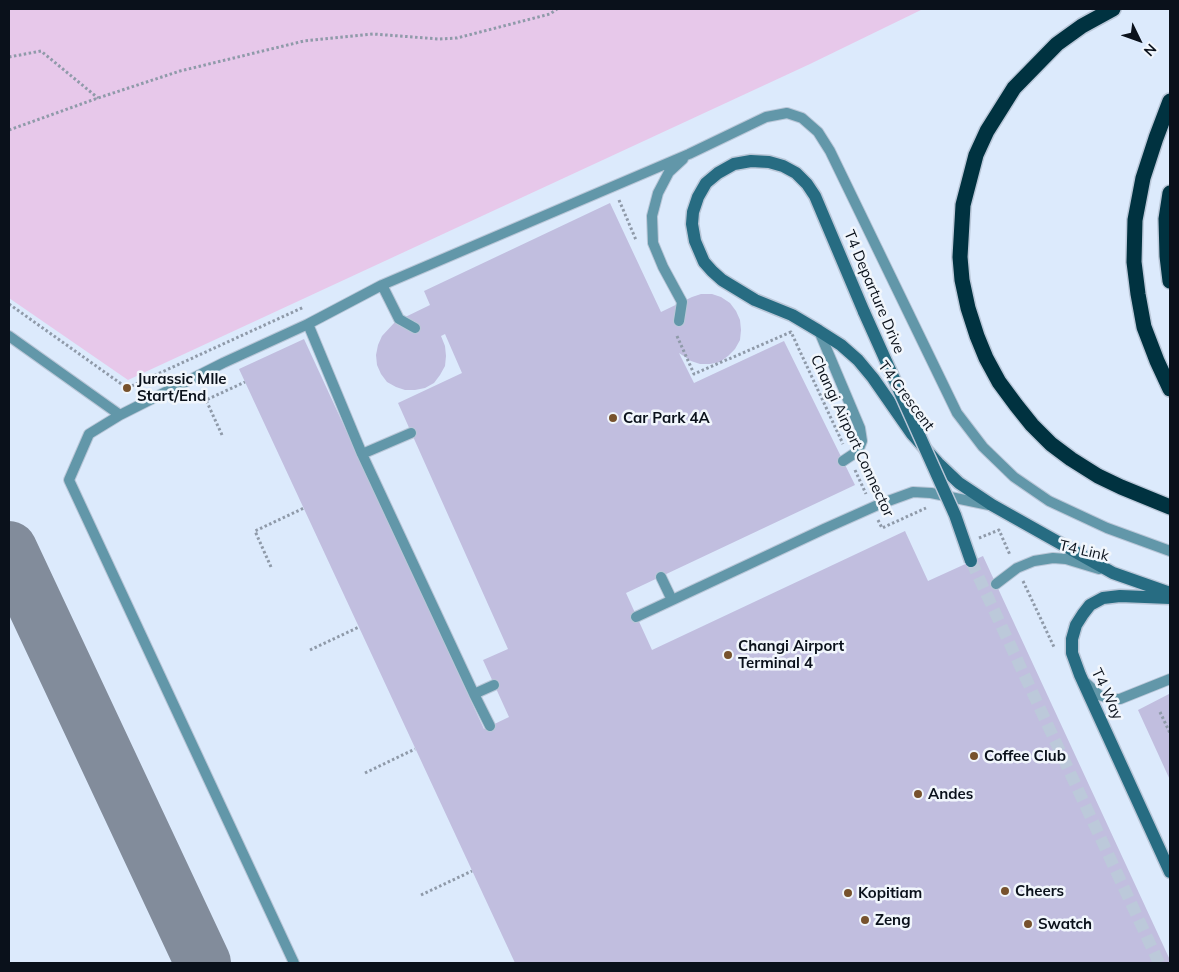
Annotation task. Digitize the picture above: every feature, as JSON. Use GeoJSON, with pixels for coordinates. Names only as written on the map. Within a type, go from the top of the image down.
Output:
{"type":"FeatureCollection","features":[{"type":"Feature","properties":{"kind":"highway"},"geometry":{"type":"LineString","coordinates":[[1113,9],[1082,26],[1057,44],[1014,88],[987,131],[976,156],[963,205],[960,257],[962,280],[968,308],[986,358],[999,382],[1032,425],[1051,444],[1098,476],[1170,507]]}},
{"type":"Feature","properties":{"kind":"highway"},"geometry":{"type":"LineString","coordinates":[[1170,101],[1144,178],[1135,220],[1134,262],[1144,327],[1170,390]]}},
{"type":"Feature","properties":{"kind":"highway"},"geometry":{"type":"LineString","coordinates":[[1170,193],[1166,219],[1170,281]]}},
{"type":"Feature","properties":{"kind":"main road","name":"T4 Departure Drive"},"geometry":{"type":"LineString","coordinates":[[718,173],[734,164],[752,161],[769,162],[783,166],[796,173],[808,184],[815,196],[864,312],[955,515],[972,561]]}},
{"type":"Feature","properties":{"kind":"main road","name":"T4 Crescent"},"geometry":{"type":"LineString","coordinates":[[718,173],[706,184],[692,212],[695,241],[704,262],[712,271],[722,280],[755,300],[792,315],[819,330],[858,360],[873,378],[912,434],[959,483],[992,505],[1113,573],[1170,593]]}},
{"type":"Feature","properties":{"kind":"main road","name":"T4 Way"},"geometry":{"type":"LineString","coordinates":[[1170,598],[1120,596],[1103,598],[1090,604],[1076,625],[1072,639],[1072,653],[1080,675],[1170,872]]}},
{"type":"Feature","properties":{"kind":"lane"},"geometry":{"type":"LineString","coordinates":[[294,963],[69,480],[89,434],[120,414],[223,363],[308,324],[382,285],[689,154],[766,117],[787,113],[802,118],[818,132],[830,151],[957,413],[983,447],[1014,477],[1049,502],[1107,528],[1170,551]]}},
{"type":"Feature","properties":{"kind":"lane"},"geometry":{"type":"LineString","coordinates":[[679,321],[682,302],[663,267],[653,243],[652,216],[658,194],[669,172],[689,154]]}},
{"type":"Feature","properties":{"kind":"lane"},"geometry":{"type":"LineString","coordinates":[[382,285],[399,319],[415,328]]}},
{"type":"Feature","properties":{"kind":"lane"},"geometry":{"type":"LineString","coordinates":[[308,324],[362,454],[490,726]]}},
{"type":"Feature","properties":{"kind":"lane"},"geometry":{"type":"LineString","coordinates":[[819,330],[860,428],[862,441],[858,451],[846,459]]}},
{"type":"Feature","properties":{"kind":"lane"},"geometry":{"type":"LineString","coordinates":[[9,336],[120,414]]}},
{"type":"Feature","properties":{"kind":"lane"},"geometry":{"type":"LineString","coordinates":[[362,454],[411,433]]}},
{"type":"Feature","properties":{"kind":"lane"},"geometry":{"type":"LineString","coordinates":[[636,617],[872,507],[912,492],[931,493],[992,505]]}},
{"type":"Feature","properties":{"kind":"lane","name":"T4 Link"},"geometry":{"type":"LineString","coordinates":[[996,584],[1017,568],[1034,561],[1053,558],[1066,559],[1113,573]]}},
{"type":"Feature","properties":{"kind":"lane"},"geometry":{"type":"LineString","coordinates":[[660,577],[672,600]]}},
{"type":"Feature","properties":{"kind":"lane","name":"T4 Way"},"geometry":{"type":"LineString","coordinates":[[1080,675],[1089,687],[1099,695],[1111,699],[1120,699],[1170,679]]}},
{"type":"Feature","properties":{"kind":"lane"},"geometry":{"type":"LineString","coordinates":[[474,694],[494,685]]}},
{"type":"Feature","properties":{"kind":"path"},"geometry":{"type":"LineString","coordinates":[[9,130],[180,71],[304,41],[373,34],[439,39],[457,38],[550,14],[557,9]]}},
{"type":"Feature","properties":{"kind":"path"},"geometry":{"type":"LineString","coordinates":[[9,57],[41,51],[98,98]]}},
{"type":"Feature","properties":{"kind":"path"},"geometry":{"type":"LineString","coordinates":[[9,304],[127,388]]}},
{"type":"Feature","properties":{"kind":"path","name":"Changi Airport Connector"},"geometry":{"type":"LineString","coordinates":[[676,333],[694,374],[790,332],[846,459],[882,528],[929,507]]}},
{"type":"Feature","properties":{"kind":"path"},"geometry":{"type":"LineString","coordinates":[[222,434],[206,400],[245,382]]}},
{"type":"Feature","properties":{"kind":"path"},"geometry":{"type":"LineString","coordinates":[[271,567],[255,531],[304,508]]}},
{"type":"Feature","properties":{"kind":"path"},"geometry":{"type":"LineString","coordinates":[[975,540],[999,530],[1055,649]]}},
{"type":"Feature","properties":{"kind":"path"},"geometry":{"type":"LineString","coordinates":[[310,650],[359,627]]}},
{"type":"Feature","properties":{"kind":"path"},"geometry":{"type":"LineString","coordinates":[[1160,712],[1170,733]]}},
{"type":"Feature","properties":{"kind":"path"},"geometry":{"type":"LineString","coordinates":[[365,772],[415,749]]}},
{"type":"Feature","properties":{"kind":"path"},"geometry":{"type":"LineString","coordinates":[[421,895],[472,871]]}},
{"type":"Feature","properties":{"kind":"shaded area"},"geometry":{"type":"Polygon","coordinates":[[[9,9],[923,9],[810,64],[128,380],[9,298],[9,9]]]}},
{"type":"Feature","properties":{"kind":"building","name":"Changi Airport Terminal 4"},"geometry":{"type":"Polygon","coordinates":[[[610,203],[661,312],[701,294],[712,294],[721,297],[730,303],[736,311],[740,320],[740,340],[735,349],[720,362],[700,364],[691,361],[679,353],[694,383],[784,341],[855,485],[626,593],[652,650],[905,531],[928,581],[983,556],[1170,963],[515,963],[239,369],[304,339],[484,729],[509,717],[483,660],[508,649],[398,403],[462,373],[445,334],[441,336],[445,346],[445,366],[434,383],[425,388],[415,390],[405,390],[396,387],[387,382],[377,365],[378,345],[382,336],[395,322],[430,305],[424,291],[610,203]]]}},
{"type":"Feature","properties":{"kind":"building"},"geometry":{"type":"Polygon","coordinates":[[[1169,694],[1170,697],[1170,780],[1138,710],[1169,694]]]}},
{"type":"Feature","properties":{"kind":"taxiway"},"geometry":{"type":"LineString","coordinates":[[9,549],[203,963]]}},
{"type":"Feature","properties":{"kind":"tunnel"},"geometry":{"type":"LineString","coordinates":[[971,561],[1159,963]]}},
{"type":"Feature","properties":{"kind":"place","name":"Jurassic MIle Start/End"},"geometry":{"type":"Point","coordinates":[127,388]}},
{"type":"Feature","properties":{"kind":"place","name":"Car Park 4A"},"geometry":{"type":"Point","coordinates":[613,418]}},
{"type":"Feature","properties":{"kind":"place","name":"Changi Airport Terminal 4"},"geometry":{"type":"Point","coordinates":[728,655]}},
{"type":"Feature","properties":{"kind":"place","name":"Coffee Club"},"geometry":{"type":"Point","coordinates":[974,756]}},
{"type":"Feature","properties":{"kind":"place","name":"Andes"},"geometry":{"type":"Point","coordinates":[918,794]}},
{"type":"Feature","properties":{"kind":"place","name":"Cheers"},"geometry":{"type":"Point","coordinates":[1005,891]}},
{"type":"Feature","properties":{"kind":"place","name":"Kopitiam"},"geometry":{"type":"Point","coordinates":[848,893]}},
{"type":"Feature","properties":{"kind":"place","name":"Zeng"},"geometry":{"type":"Point","coordinates":[865,920]}},
{"type":"Feature","properties":{"kind":"place","name":"Swatch"},"geometry":{"type":"Point","coordinates":[1028,924]}}]}
